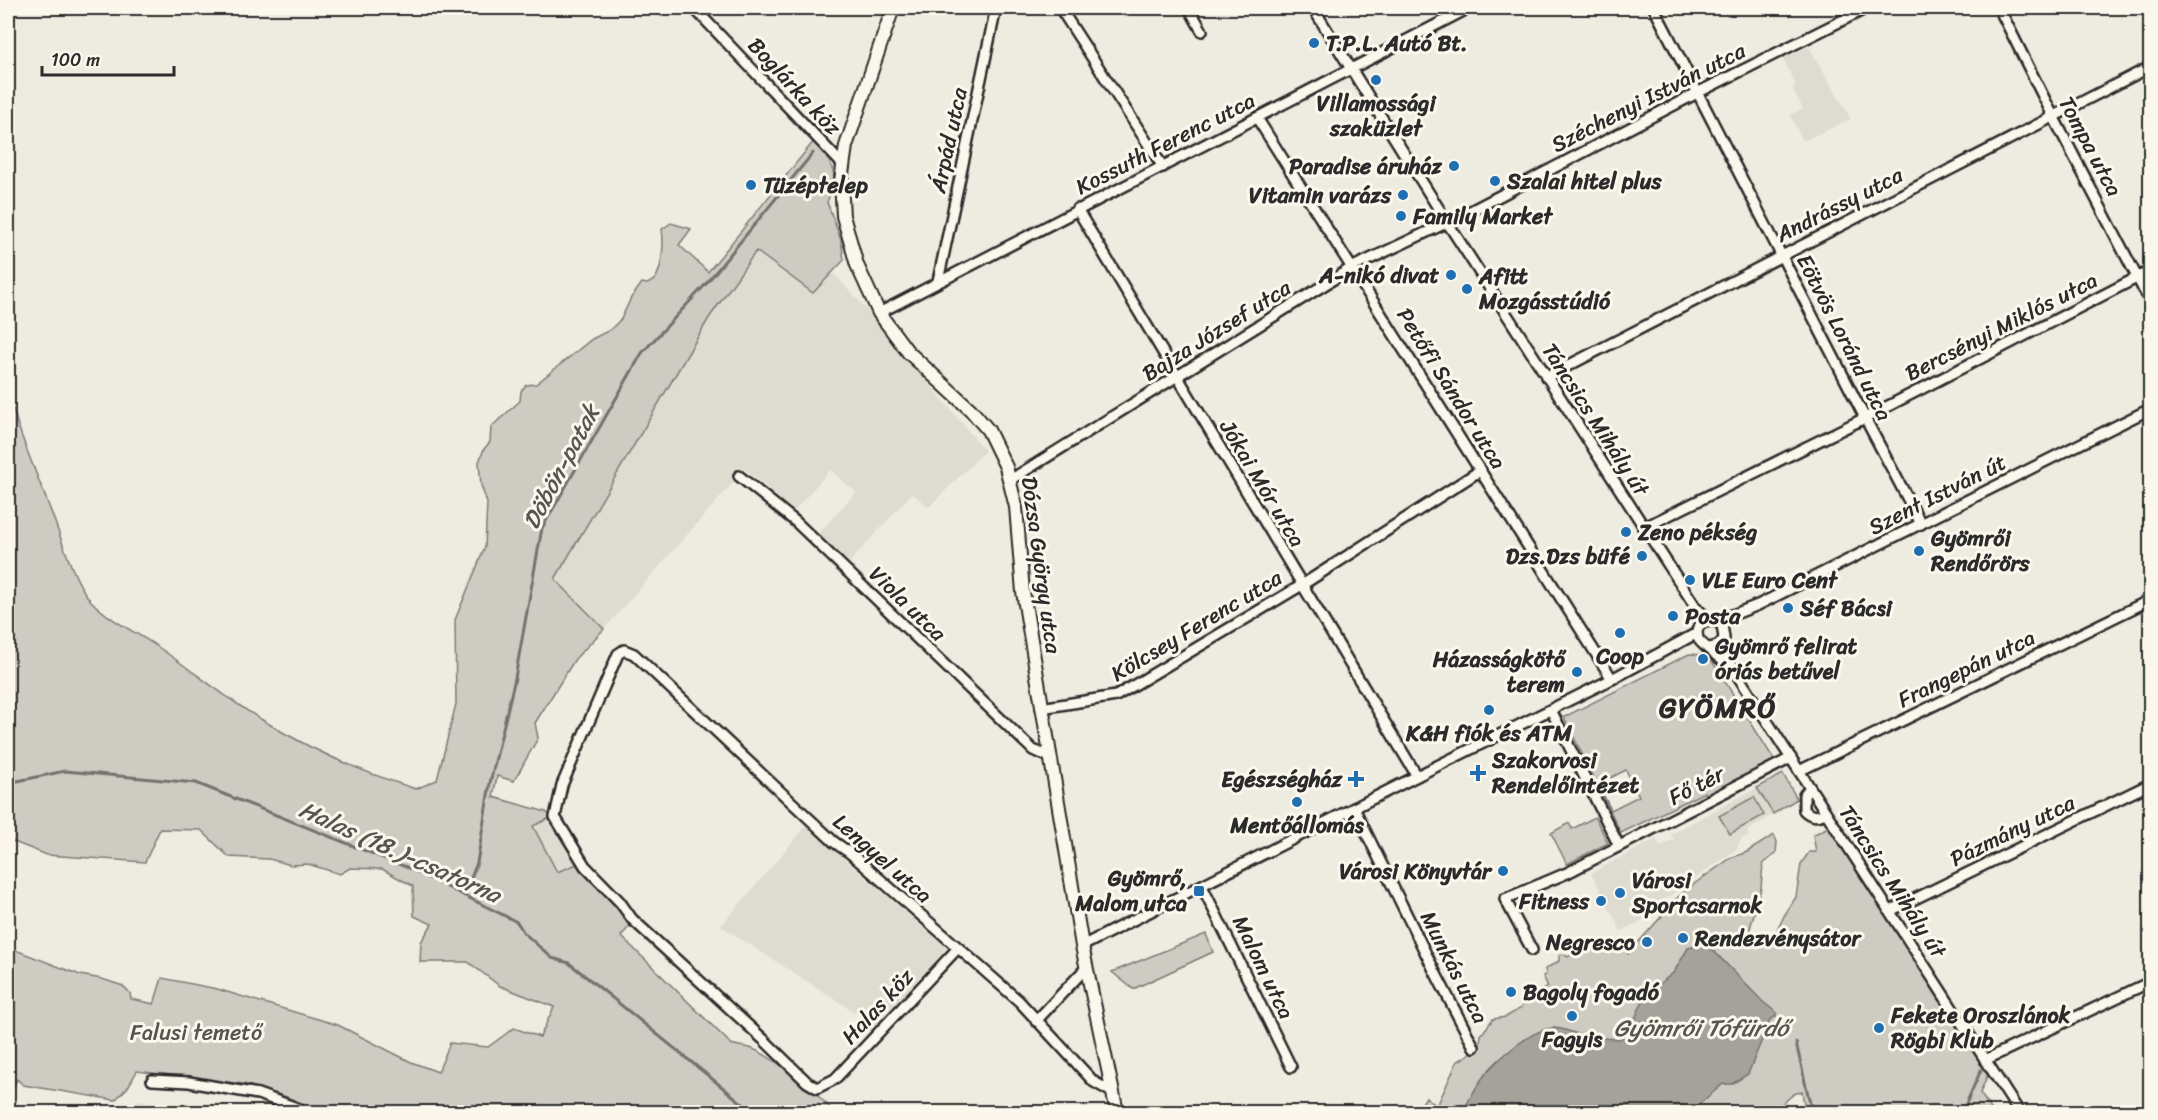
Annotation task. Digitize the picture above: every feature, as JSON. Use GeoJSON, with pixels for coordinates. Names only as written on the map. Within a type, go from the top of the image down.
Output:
{"type":"FeatureCollection","features":[{"type":"Feature","properties":{"kind":"main road","name":"Dózsa György utca"},"geometry":{"type":"LineString","coordinates":[[893,8],[846,146],[841,181],[843,216],[857,265],[879,313],[908,352],[971,410],[988,430],[1000,451],[1010,480],[1016,507],[1023,592],[1041,708],[1086,968],[1117,1113]]}},
{"type":"Feature","properties":{"kind":"street","name":"Árpád utca"},"geometry":{"type":"LineString","coordinates":[[938,281],[996,8]]}},
{"type":"Feature","properties":{"kind":"street"},"geometry":{"type":"LineString","coordinates":[[1060,8],[1162,167]]}},
{"type":"Feature","properties":{"kind":"street"},"geometry":{"type":"LineString","coordinates":[[1189,8],[1202,31]]}},
{"type":"Feature","properties":{"kind":"street","name":"Táncsics Mihály út"},"geometry":{"type":"LineString","coordinates":[[1313,8],[1705,625],[1725,631]]}},
{"type":"Feature","properties":{"kind":"street","name":"Kossuth Ferenc utca"},"geometry":{"type":"LineString","coordinates":[[879,313],[1469,8]]}},
{"type":"Feature","properties":{"kind":"street","name":"Eötvös Loránd utca"},"geometry":{"type":"LineString","coordinates":[[1654,8],[1921,524]]}},
{"type":"Feature","properties":{"kind":"street","name":"Széchenyi István utca"},"geometry":{"type":"LineString","coordinates":[[1447,222],[1867,8]]}},
{"type":"Feature","properties":{"kind":"street","name":"Tompa utca"},"geometry":{"type":"LineString","coordinates":[[1999,8],[2151,302]]}},
{"type":"Feature","properties":{"kind":"street","name":"Boglárka köz"},"geometry":{"type":"LineString","coordinates":[[698,9],[843,165]]}},
{"type":"Feature","properties":{"kind":"street","name":"Andrássy utca"},"geometry":{"type":"LineString","coordinates":[[1546,377],[2151,67]]}},
{"type":"Feature","properties":{"kind":"street","name":"Petőfi Sándor utca"},"geometry":{"type":"LineString","coordinates":[[1257,118],[1612,679]]}},
{"type":"Feature","properties":{"kind":"street","name":"Jókai Mór utca"},"geometry":{"type":"LineString","coordinates":[[1077,209],[1417,776]]}},
{"type":"Feature","properties":{"kind":"street","name":"Bajza József utca"},"geometry":{"type":"LineString","coordinates":[[1010,480],[1353,267],[1447,222]]}},
{"type":"Feature","properties":{"kind":"street","name":"Bercsényi Miklós utca"},"geometry":{"type":"LineString","coordinates":[[1643,528],[2151,272]]}},
{"type":"Feature","properties":{"kind":"street","name":"Szent István út"},"geometry":{"type":"LineString","coordinates":[[1082,946],[1612,679],[1677,645],[1705,625],[1740,613],[2151,409]]}},
{"type":"Feature","properties":{"kind":"street","name":"Kölcsey Ferenc utca"},"geometry":{"type":"LineString","coordinates":[[1041,708],[1116,696],[1302,585],[1481,471]]}},
{"type":"Feature","properties":{"kind":"street","name":"Viola utca"},"geometry":{"type":"LineString","coordinates":[[739,476],[796,522],[1033,750],[1050,757]]}},
{"type":"Feature","properties":{"kind":"street","name":"Frangepán utca"},"geometry":{"type":"LineString","coordinates":[[1799,771],[2151,600]]}},
{"type":"Feature","properties":{"kind":"street","name":"Szent István út"},"geometry":{"type":"LineString","coordinates":[[1725,631],[1740,613]]}},
{"type":"Feature","properties":{"kind":"street"},"geometry":{"type":"LineString","coordinates":[[1705,625],[1705,646]]}},
{"type":"Feature","properties":{"kind":"street"},"geometry":{"type":"LineString","coordinates":[[1721,644],[1725,631]]}},
{"type":"Feature","properties":{"kind":"street","name":"Táncsics Mihály út"},"geometry":{"type":"LineString","coordinates":[[1721,644],[1734,670],[2019,1113]]}},
{"type":"Feature","properties":{"kind":"street","name":"Szent István út"},"geometry":{"type":"LineString","coordinates":[[1677,645],[1716,647],[1721,644]]}},
{"type":"Feature","properties":{"kind":"street","name":"Táncsics Mihály út"},"geometry":{"type":"LineString","coordinates":[[1705,646],[1734,670]]}},
{"type":"Feature","properties":{"kind":"street","name":"Lengyel utca"},"geometry":{"type":"LineString","coordinates":[[822,1087],[817,1088],[807,1082],[632,919],[620,902],[585,867],[555,817],[562,785],[612,665],[618,654],[624,650],[629,651],[731,744],[834,842],[850,853],[1018,1001],[1094,1082],[1112,1092]]}},
{"type":"Feature","properties":{"kind":"street"},"geometry":{"type":"LineString","coordinates":[[1551,710],[1619,846]]}},
{"type":"Feature","properties":{"kind":"street","name":"Fő tér"},"geometry":{"type":"LineString","coordinates":[[1532,950],[1505,899],[1567,873],[1791,758]]}},
{"type":"Feature","properties":{"kind":"street","name":"Pázmány utca"},"geometry":{"type":"LineString","coordinates":[[1890,911],[2151,784]]}},
{"type":"Feature","properties":{"kind":"street"},"geometry":{"type":"LineString","coordinates":[[1810,789],[1804,795],[1802,804],[1804,810],[1809,815],[1816,816],[1826,813]]}},
{"type":"Feature","properties":{"kind":"street","name":"Munkás utca"},"geometry":{"type":"LineString","coordinates":[[1354,808],[1474,1047]]}},
{"type":"Feature","properties":{"kind":"street","name":"Malom utca"},"geometry":{"type":"LineString","coordinates":[[1202,886],[1292,1067]]}},
{"type":"Feature","properties":{"kind":"street","name":"Halas köz"},"geometry":{"type":"LineString","coordinates":[[822,1087],[835,1078],[958,948]]}},
{"type":"Feature","properties":{"kind":"street"},"geometry":{"type":"LineString","coordinates":[[1036,1021],[1086,968]]}},
{"type":"Feature","properties":{"kind":"street"},"geometry":{"type":"LineString","coordinates":[[1985,1060],[2151,982]]}},
{"type":"Feature","properties":{"kind":"street"},"geometry":{"type":"LineString","coordinates":[[152,1080],[189,1082],[258,1094],[308,1113]]}},
{"type":"Feature","properties":{"kind":"shaded area"},"geometry":{"type":"Polygon","coordinates":[[[1809,47],[1851,119],[1803,141],[1790,115],[1803,109],[1792,88],[1796,85],[1783,58],[1809,47]]]}},
{"type":"Feature","properties":{"kind":"shaded area"},"geometry":{"type":"Polygon","coordinates":[[[756,250],[813,293],[833,273],[873,316],[985,451],[929,507],[912,493],[849,563],[818,534],[856,492],[830,470],[794,511],[745,469],[604,629],[555,580],[709,318],[756,250]]]}},
{"type":"Feature","properties":{"kind":"shaded area"},"geometry":{"type":"Polygon","coordinates":[[[1783,774],[1797,799],[1747,831],[1749,836],[1741,839],[1736,850],[1668,897],[1647,908],[1651,916],[1621,931],[1591,873],[1656,839],[1660,847],[1674,839],[1671,834],[1783,774]]]}},
{"type":"Feature","properties":{"kind":"shaded area"},"geometry":{"type":"Polygon","coordinates":[[[552,817],[580,863],[557,872],[533,826],[552,817]]]}},
{"type":"Feature","properties":{"kind":"shaded area"},"geometry":{"type":"Polygon","coordinates":[[[806,826],[947,948],[875,1025],[721,926],[806,826]]]}},
{"type":"Feature","properties":{"kind":"shaded area"},"geometry":{"type":"Polygon","coordinates":[[[139,1100],[156,1104],[191,1112],[126,1112],[139,1100]]]}},
{"type":"Feature","properties":{"kind":"green space","name":"Falusi temető"},"geometry":{"type":"Polygon","coordinates":[[[814,141],[826,156],[834,175],[827,202],[841,240],[844,260],[813,293],[756,251],[709,318],[555,579],[604,629],[575,659],[535,723],[538,738],[514,781],[497,776],[493,797],[546,812],[552,817],[533,826],[557,872],[580,863],[631,925],[621,936],[731,1044],[750,1048],[771,1059],[807,1086],[834,1112],[320,1112],[287,1097],[244,1084],[137,1071],[128,1087],[115,1100],[23,1085],[17,1079],[13,1089],[13,1106],[8,1112],[10,1071],[8,1070],[8,947],[80,975],[123,986],[130,993],[131,999],[154,1004],[162,978],[217,989],[338,1025],[411,1062],[438,1072],[450,1043],[488,1047],[514,1028],[540,1037],[554,1007],[500,986],[468,962],[420,962],[421,942],[432,924],[414,916],[413,886],[382,869],[350,868],[340,874],[308,864],[291,865],[269,859],[229,857],[201,830],[160,829],[145,862],[47,855],[9,840],[8,843],[8,389],[21,435],[68,558],[85,593],[98,608],[158,647],[233,701],[296,740],[335,759],[416,789],[437,780],[456,704],[455,620],[485,547],[487,503],[481,485],[479,462],[484,449],[490,442],[491,427],[520,401],[521,391],[526,385],[536,384],[592,339],[610,330],[621,319],[631,298],[642,283],[650,283],[658,274],[662,254],[662,229],[671,223],[691,229],[679,245],[708,272],[814,141]]]}},
{"type":"Feature","properties":{"kind":"green space"},"geometry":{"type":"Polygon","coordinates":[[[1689,654],[1703,655],[1712,661],[1775,761],[1708,797],[1705,792],[1621,833],[1564,717],[1689,654]],[[1626,770],[1598,784],[1611,810],[1639,796],[1626,770]]]}},
{"type":"Feature","properties":{"kind":"green space"},"geometry":{"type":"Polygon","coordinates":[[[1783,774],[1797,799],[1773,814],[1757,788],[1783,774]]]}},
{"type":"Feature","properties":{"kind":"green space"},"geometry":{"type":"Polygon","coordinates":[[[1754,797],[1764,815],[1730,834],[1719,816],[1754,797]]]}},
{"type":"Feature","properties":{"kind":"green space"},"geometry":{"type":"Polygon","coordinates":[[[1595,817],[1608,843],[1567,864],[1551,833],[1569,823],[1572,829],[1595,817]]]}},
{"type":"Feature","properties":{"kind":"green space"},"geometry":{"type":"Polygon","coordinates":[[[1830,826],[1988,1074],[1980,1093],[1993,1112],[1805,1112],[1802,1091],[1794,1094],[1779,1106],[1779,1112],[1416,1112],[1426,1097],[1437,1106],[1457,1062],[1480,1043],[1481,1035],[1493,1019],[1506,1017],[1521,1008],[1524,1001],[1548,987],[1543,976],[1546,974],[1545,969],[1559,961],[1559,956],[1563,954],[1568,957],[1578,949],[1597,944],[1621,943],[1628,954],[1661,917],[1666,907],[1694,884],[1731,858],[1747,852],[1774,835],[1777,842],[1776,853],[1763,864],[1761,888],[1749,932],[1758,940],[1771,943],[1796,897],[1801,864],[1809,852],[1816,852],[1813,835],[1830,826]]]}},
{"type":"Feature","properties":{"kind":"green space"},"geometry":{"type":"Polygon","coordinates":[[[1206,934],[1213,952],[1133,989],[1112,972],[1206,934]]]}},
{"type":"Feature","properties":{"kind":"water","name":"Gyömrői Tófürdő"},"geometry":{"type":"Polygon","coordinates":[[[1708,945],[1763,1002],[1776,1012],[1776,1016],[1770,1020],[1748,1074],[1732,1084],[1723,1084],[1690,1112],[1463,1112],[1478,1084],[1490,1069],[1525,1039],[1535,1034],[1553,1028],[1598,1041],[1600,1038],[1620,1039],[1625,1036],[1645,996],[1674,972],[1688,948],[1708,945]]]}},
{"type":"Feature","properties":{"kind":"waterway","name":"Döbön-patak"},"geometry":{"type":"LineString","coordinates":[[464,895],[477,863],[490,783],[515,678],[542,528],[642,353],[705,285],[813,153]]}},
{"type":"Feature","properties":{"kind":"waterway","name":"Halas (18.)-csatorna"},"geometry":{"type":"LineString","coordinates":[[8,783],[65,771],[196,783],[411,869],[517,922],[524,933],[552,958],[569,963],[753,1112]]}},
{"type":"Feature","properties":{"kind":"waterway"},"geometry":{"type":"LineString","coordinates":[[1796,1043],[1812,1112]]}},
{"type":"Feature","properties":{"kind":"waterway"},"geometry":{"type":"LineString","coordinates":[[1959,1112],[1965,1106],[1981,1070]]}},
{"type":"Feature","properties":{"kind":"place","name":"T.P.L. Autó Bt."},"geometry":{"type":"Point","coordinates":[1314,43]}},
{"type":"Feature","properties":{"kind":"place","name":"Villamossági szaküzlet"},"geometry":{"type":"Point","coordinates":[1376,80]}},
{"type":"Feature","properties":{"kind":"place","name":"Paradise áruház"},"geometry":{"type":"Point","coordinates":[1454,166]}},
{"type":"Feature","properties":{"kind":"place","name":"Szalai hitel plus"},"geometry":{"type":"Point","coordinates":[1495,181]}},
{"type":"Feature","properties":{"kind":"place","name":"Tüzéptelep"},"geometry":{"type":"Point","coordinates":[751,185]}},
{"type":"Feature","properties":{"kind":"place","name":"Vitamin varázs"},"geometry":{"type":"Point","coordinates":[1403,195]}},
{"type":"Feature","properties":{"kind":"place","name":"Family Market"},"geometry":{"type":"Point","coordinates":[1401,216]}},
{"type":"Feature","properties":{"kind":"place","name":"A-nikó divat"},"geometry":{"type":"Point","coordinates":[1451,275]}},
{"type":"Feature","properties":{"kind":"place","name":"Afitt Mozgásstúdió"},"geometry":{"type":"Point","coordinates":[1467,289]}},
{"type":"Feature","properties":{"kind":"place","name":"Zeno pékség"},"geometry":{"type":"Point","coordinates":[1626,532]}},
{"type":"Feature","properties":{"kind":"place","name":"Gyömrői Rendőrörs"},"geometry":{"type":"Point","coordinates":[1919,551]}},
{"type":"Feature","properties":{"kind":"place","name":"Dzs.Dzs büfé"},"geometry":{"type":"Point","coordinates":[1642,556]}},
{"type":"Feature","properties":{"kind":"place","name":"VLE Euro Cent"},"geometry":{"type":"Point","coordinates":[1690,580]}},
{"type":"Feature","properties":{"kind":"place","name":"Séf Bácsi"},"geometry":{"type":"Point","coordinates":[1788,608]}},
{"type":"Feature","properties":{"kind":"place","name":"Posta"},"geometry":{"type":"Point","coordinates":[1673,616]}},
{"type":"Feature","properties":{"kind":"place","name":"Coop"},"geometry":{"type":"Point","coordinates":[1620,633]}},
{"type":"Feature","properties":{"kind":"place","name":"Gyömrő felirat óriás betűvel"},"geometry":{"type":"Point","coordinates":[1703,659]}},
{"type":"Feature","properties":{"kind":"place","name":"Házasságkötő terem"},"geometry":{"type":"Point","coordinates":[1577,672]}},
{"type":"Feature","properties":{"kind":"place","name":"K&H fiók és ATM"},"geometry":{"type":"Point","coordinates":[1489,710]}},
{"type":"Feature","properties":{"kind":"place","name":"Szakorvosi Rendelőintézet"},"geometry":{"type":"Point","coordinates":[1478,773]}},
{"type":"Feature","properties":{"kind":"place","name":"Egészségház"},"geometry":{"type":"Point","coordinates":[1356,779]}},
{"type":"Feature","properties":{"kind":"place","name":"Mentőállomás"},"geometry":{"type":"Point","coordinates":[1297,802]}},
{"type":"Feature","properties":{"kind":"place","name":"Városi Könyvtár"},"geometry":{"type":"Point","coordinates":[1503,871]}},
{"type":"Feature","properties":{"kind":"place","name":"Gyömrő, Malom utca"},"geometry":{"type":"Point","coordinates":[1199,891]}},
{"type":"Feature","properties":{"kind":"place","name":"Városi Sportcsarnok"},"geometry":{"type":"Point","coordinates":[1620,893]}},
{"type":"Feature","properties":{"kind":"place","name":"Fitness"},"geometry":{"type":"Point","coordinates":[1601,901]}},
{"type":"Feature","properties":{"kind":"place","name":"Rendezvénysátor"},"geometry":{"type":"Point","coordinates":[1683,938]}},
{"type":"Feature","properties":{"kind":"place","name":"Negresco"},"geometry":{"type":"Point","coordinates":[1647,942]}},
{"type":"Feature","properties":{"kind":"place","name":"Bagoly fogadó"},"geometry":{"type":"Point","coordinates":[1511,992]}},
{"type":"Feature","properties":{"kind":"place","name":"Fagyis"},"geometry":{"type":"Point","coordinates":[1572,1016]}},
{"type":"Feature","properties":{"kind":"place","name":"Fekete Oroszlánok Rögbi Klub"},"geometry":{"type":"Point","coordinates":[1879,1028]}},
{"type":"Feature","properties":{"kind":"district","name":"GYÖMRŐ"},"geometry":{"type":"Point","coordinates":[1718,707]}}]}
